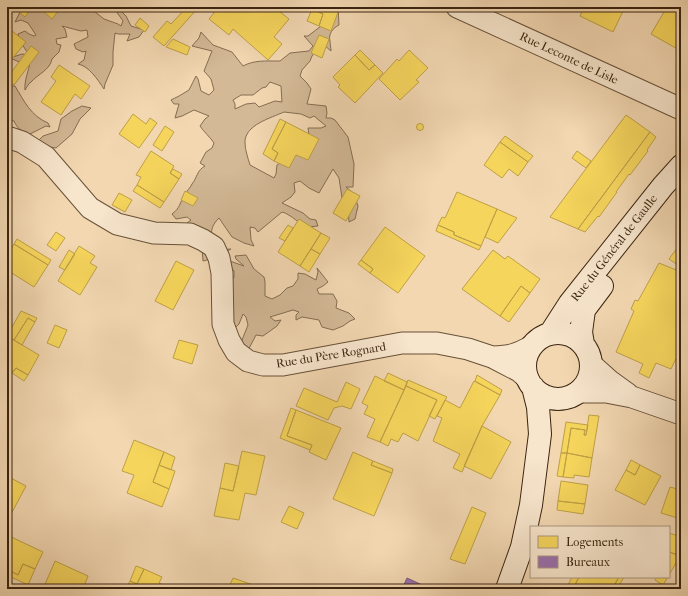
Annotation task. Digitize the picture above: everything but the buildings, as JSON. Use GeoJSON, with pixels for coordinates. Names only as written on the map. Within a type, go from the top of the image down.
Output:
{"type":"FeatureCollection","features":[{"type":"Feature","properties":{"kind":"main road","name":"Rue du Général de Gaulle"},"geometry":{"type":"LineString","coordinates":[[550,334],[570,302],[663,186],[681,166]]}},
{"type":"Feature","properties":{"kind":"main road","name":"Rue du Général de Gaulle"},"geometry":{"type":"LineString","coordinates":[[587,354],[581,332],[584,310],[681,172]]}},
{"type":"Feature","properties":{"kind":"main road"},"geometry":{"type":"LineString","coordinates":[[507,589],[522,547],[531,505],[540,434],[538,407],[525,370],[525,362],[532,346],[543,336],[559,333],[568,335],[576,338],[587,354],[590,374],[586,384],[554,412],[540,434]]}},
{"type":"Feature","properties":{"kind":"main road"},"geometry":{"type":"LineString","coordinates":[[530,383],[539,394],[548,398],[556,399],[572,395]]}},
{"type":"Feature","properties":{"kind":"street","name":"Rue Leconte de Lisle"},"geometry":{"type":"LineString","coordinates":[[457,7],[681,110]]}},
{"type":"Feature","properties":{"kind":"street","name":"Rue du Père Rognard"},"geometry":{"type":"LineString","coordinates":[[7,136],[22,142],[46,157],[90,208],[117,224],[154,233],[190,234],[204,240],[214,247],[219,258],[222,273],[223,324],[229,340],[236,352],[248,361],[263,365],[283,365],[402,343],[436,343],[468,349],[492,357],[515,368],[530,383]]}},
{"type":"Feature","properties":{"kind":"street","name":"Rue du Père Rognard"},"geometry":{"type":"LineString","coordinates":[[492,357],[509,356],[520,353],[532,346]]}},
{"type":"Feature","properties":{"kind":"street"},"geometry":{"type":"LineString","coordinates":[[587,354],[610,381],[632,397]]}},
{"type":"Feature","properties":{"kind":"street"},"geometry":{"type":"LineString","coordinates":[[572,395],[606,392],[632,397],[681,414]]}},
{"type":"Feature","properties":{"kind":"shaded area"},"geometry":{"type":"Polygon","coordinates":[[[47,7],[89,7],[104,19],[121,26],[123,21],[116,11],[115,7],[117,7],[126,16],[131,26],[144,30],[139,37],[127,41],[130,34],[115,33],[113,65],[104,89],[86,67],[78,64],[84,60],[86,51],[83,52],[76,49],[74,44],[88,37],[87,30],[81,31],[62,26],[65,29],[67,37],[56,39],[57,44],[61,45],[59,52],[52,59],[49,66],[28,85],[25,90],[30,61],[24,64],[10,58],[22,54],[29,55],[20,41],[18,34],[25,31],[34,36],[36,35],[28,23],[21,20],[15,22],[22,8],[28,11],[47,7]]]}},
{"type":"Feature","properties":{"kind":"shaded area"},"geometry":{"type":"Polygon","coordinates":[[[338,7],[339,25],[330,34],[331,51],[322,42],[310,61],[302,70],[300,76],[311,89],[307,104],[326,106],[326,118],[335,120],[348,137],[354,164],[353,187],[346,187],[354,194],[358,206],[355,219],[349,222],[348,206],[342,198],[339,178],[333,169],[319,193],[300,181],[294,183],[295,192],[291,197],[282,203],[303,213],[310,219],[316,220],[318,226],[308,227],[302,225],[289,215],[282,212],[258,232],[255,228],[250,227],[251,240],[254,246],[232,237],[219,218],[212,230],[216,250],[231,249],[215,258],[203,261],[202,248],[187,228],[187,223],[191,220],[187,217],[176,219],[172,214],[175,212],[199,172],[205,166],[200,163],[206,152],[212,148],[214,143],[200,126],[209,116],[194,110],[175,118],[179,104],[174,104],[171,100],[189,90],[196,76],[201,91],[209,95],[214,90],[211,79],[204,71],[212,51],[192,46],[199,38],[201,32],[213,45],[232,52],[243,66],[256,62],[280,61],[290,53],[309,51],[313,46],[304,36],[308,36],[325,23],[338,7]],[[270,82],[266,87],[262,88],[253,95],[241,95],[233,100],[235,109],[246,104],[255,103],[259,107],[275,101],[282,102],[281,86],[270,82]],[[284,112],[253,127],[246,137],[245,143],[250,165],[274,178],[277,165],[301,153],[309,135],[308,128],[321,128],[326,126],[314,116],[310,118],[301,114],[284,112]]]}},
{"type":"Feature","properties":{"kind":"shaded area"},"geometry":{"type":"Polygon","coordinates":[[[7,86],[15,86],[32,112],[48,123],[50,127],[46,126],[28,135],[20,130],[14,121],[10,120],[11,111],[7,102],[7,86]]]}},
{"type":"Feature","properties":{"kind":"shaded area"},"geometry":{"type":"Polygon","coordinates":[[[82,106],[91,108],[80,119],[72,134],[56,148],[44,146],[38,141],[43,136],[58,131],[61,119],[82,106]]]}},
{"type":"Feature","properties":{"kind":"shaded area"},"geometry":{"type":"Polygon","coordinates":[[[246,255],[254,269],[264,277],[265,296],[272,299],[280,295],[287,288],[293,286],[298,279],[298,273],[305,274],[316,280],[318,272],[317,268],[328,282],[317,289],[319,294],[333,294],[337,301],[336,308],[349,313],[355,319],[333,330],[322,327],[319,320],[302,317],[296,320],[296,315],[299,312],[293,310],[270,317],[275,321],[281,320],[277,326],[263,336],[256,335],[244,358],[240,345],[248,325],[246,317],[243,314],[239,324],[234,329],[219,335],[229,277],[234,278],[234,271],[224,259],[244,266],[236,259],[235,256],[246,255]]]}}]}
